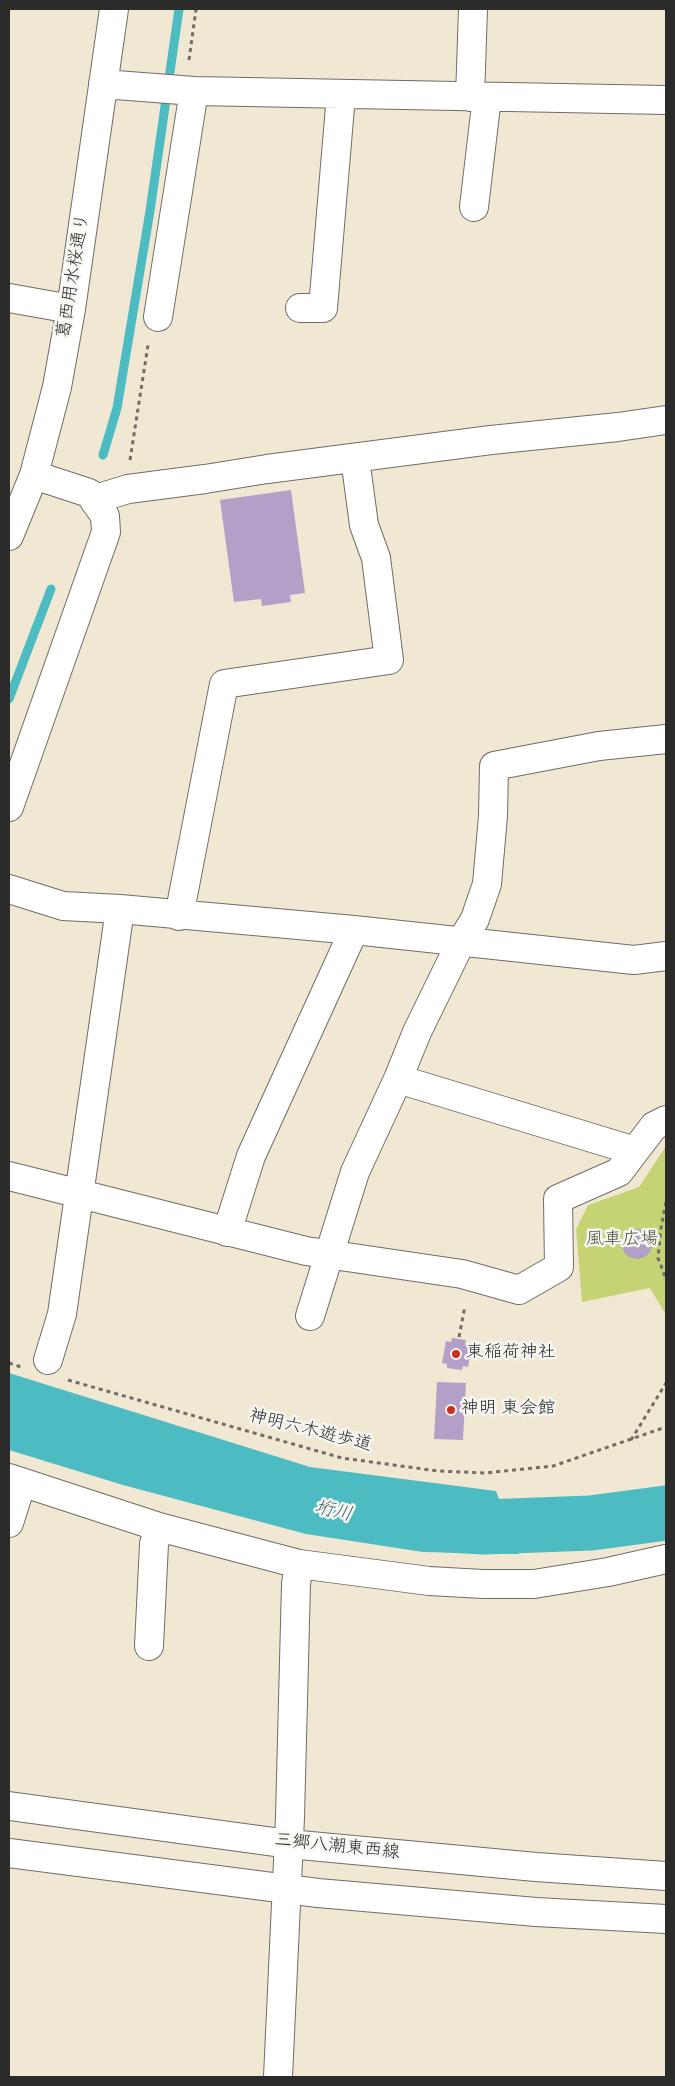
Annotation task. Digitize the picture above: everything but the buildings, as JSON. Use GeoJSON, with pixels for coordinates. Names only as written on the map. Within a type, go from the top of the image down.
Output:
{"type":"FeatureCollection","features":[{"type":"Feature","properties":{"kind":"street","name":"葛西用水桜通り"},"geometry":{"type":"LineString","coordinates":[[9,536],[57,387],[71,309],[114,9]]}},
{"type":"Feature","properties":{"kind":"street"},"geometry":{"type":"LineString","coordinates":[[473,9],[478,97],[474,207]]}},
{"type":"Feature","properties":{"kind":"street"},"geometry":{"type":"LineString","coordinates":[[103,84],[190,91],[666,100]]}},
{"type":"Feature","properties":{"kind":"street"},"geometry":{"type":"LineString","coordinates":[[158,317],[190,91]]}},
{"type":"Feature","properties":{"kind":"street"},"geometry":{"type":"LineString","coordinates":[[300,308],[323,308],[341,95]]}},
{"type":"Feature","properties":{"kind":"street"},"geometry":{"type":"LineString","coordinates":[[9,298],[71,309]]}},
{"type":"Feature","properties":{"kind":"street"},"geometry":{"type":"LineString","coordinates":[[23,489],[102,497],[128,489],[205,480],[267,469],[666,420]]}},
{"type":"Feature","properties":{"kind":"street"},"geometry":{"type":"LineString","coordinates":[[178,916],[224,684],[389,660],[376,558],[364,525],[355,458]]}},
{"type":"Feature","properties":{"kind":"street"},"geometry":{"type":"LineString","coordinates":[[9,807],[106,532],[105,516],[91,497]]}},
{"type":"Feature","properties":{"kind":"street"},"geometry":{"type":"LineString","coordinates":[[310,1316],[355,1172],[398,1079],[417,1032],[461,942],[475,919],[487,884],[493,816],[494,766],[599,746],[666,739]]}},
{"type":"Feature","properties":{"kind":"street"},"geometry":{"type":"LineString","coordinates":[[9,889],[63,906],[120,909],[178,916],[354,930],[634,960],[666,956]]}},
{"type":"Feature","properties":{"kind":"street"},"geometry":{"type":"LineString","coordinates":[[44,1369],[62,1314],[120,909]]}},
{"type":"Feature","properties":{"kind":"street"},"geometry":{"type":"LineString","coordinates":[[227,1232],[251,1156],[354,930]]}},
{"type":"Feature","properties":{"kind":"street"},"geometry":{"type":"LineString","coordinates":[[398,1079],[635,1151]]}},
{"type":"Feature","properties":{"kind":"street"},"geometry":{"type":"LineString","coordinates":[[9,1176],[306,1251],[462,1274],[519,1290],[559,1267],[558,1199],[619,1172],[654,1126],[666,1120]]}},
{"type":"Feature","properties":{"kind":"street"},"geometry":{"type":"LineString","coordinates":[[9,1523],[16,1480],[159,1527],[299,1564],[429,1582],[534,1584],[666,1559]]}},
{"type":"Feature","properties":{"kind":"street"},"geometry":{"type":"LineString","coordinates":[[149,1646],[154,1544],[159,1527]]}},
{"type":"Feature","properties":{"kind":"street"},"geometry":{"type":"LineString","coordinates":[[278,2077],[289,1844],[296,1584],[299,1564]]}},
{"type":"Feature","properties":{"kind":"street","name":"三郷八潮東西線"},"geometry":{"type":"LineString","coordinates":[[9,1806],[289,1844],[536,1867],[666,1876]]}},
{"type":"Feature","properties":{"kind":"street"},"geometry":{"type":"LineString","coordinates":[[9,1853],[287,1890],[526,1911],[666,1919]]}},
{"type":"Feature","properties":{"kind":"path"},"geometry":{"type":"LineString","coordinates":[[190,91],[196,9]]}},
{"type":"Feature","properties":{"kind":"path"},"geometry":{"type":"LineString","coordinates":[[128,489],[129,464],[152,323],[158,317]]}},
{"type":"Feature","properties":{"kind":"path"},"geometry":{"type":"LineString","coordinates":[[666,1202],[658,1258],[666,1279]]}},
{"type":"Feature","properties":{"kind":"path"},"geometry":{"type":"LineString","coordinates":[[459,1337],[463,1317]]}},
{"type":"Feature","properties":{"kind":"path","name":"神明六木遊歩道"},"geometry":{"type":"LineString","coordinates":[[9,1363],[44,1369],[342,1458],[438,1471],[486,1473],[553,1466],[666,1428]]}},
{"type":"Feature","properties":{"kind":"path"},"geometry":{"type":"LineString","coordinates":[[630,1441],[666,1383]]}},
{"type":"Feature","properties":{"kind":"green space","name":"風車広場"},"geometry":{"type":"Polygon","coordinates":[[[666,1146],[666,1315],[650,1288],[582,1302],[576,1229],[588,1205],[639,1187],[666,1146]]]}},
{"type":"Feature","properties":{"kind":"water"},"geometry":{"type":"Polygon","coordinates":[[[9,1373],[310,1467],[496,1491],[519,1554],[423,1552],[306,1534],[123,1485],[9,1450],[9,1373]]]}},
{"type":"Feature","properties":{"kind":"waterway"},"geometry":{"type":"LineString","coordinates":[[103,455],[117,408],[150,211],[179,9]]}},
{"type":"Feature","properties":{"kind":"waterway"},"geometry":{"type":"LineString","coordinates":[[9,699],[51,589]]}},
{"type":"Feature","properties":{"kind":"waterway","name":"垳川"},"geometry":{"type":"LineString","coordinates":[[432,1524],[484,1527],[591,1523],[666,1513]]}},
{"type":"Feature","properties":{"kind":"place","name":"東稲荷神社"},"geometry":{"type":"Point","coordinates":[456,1354]}},
{"type":"Feature","properties":{"kind":"place","name":"神明 東会館"},"geometry":{"type":"Point","coordinates":[451,1410]}}]}
